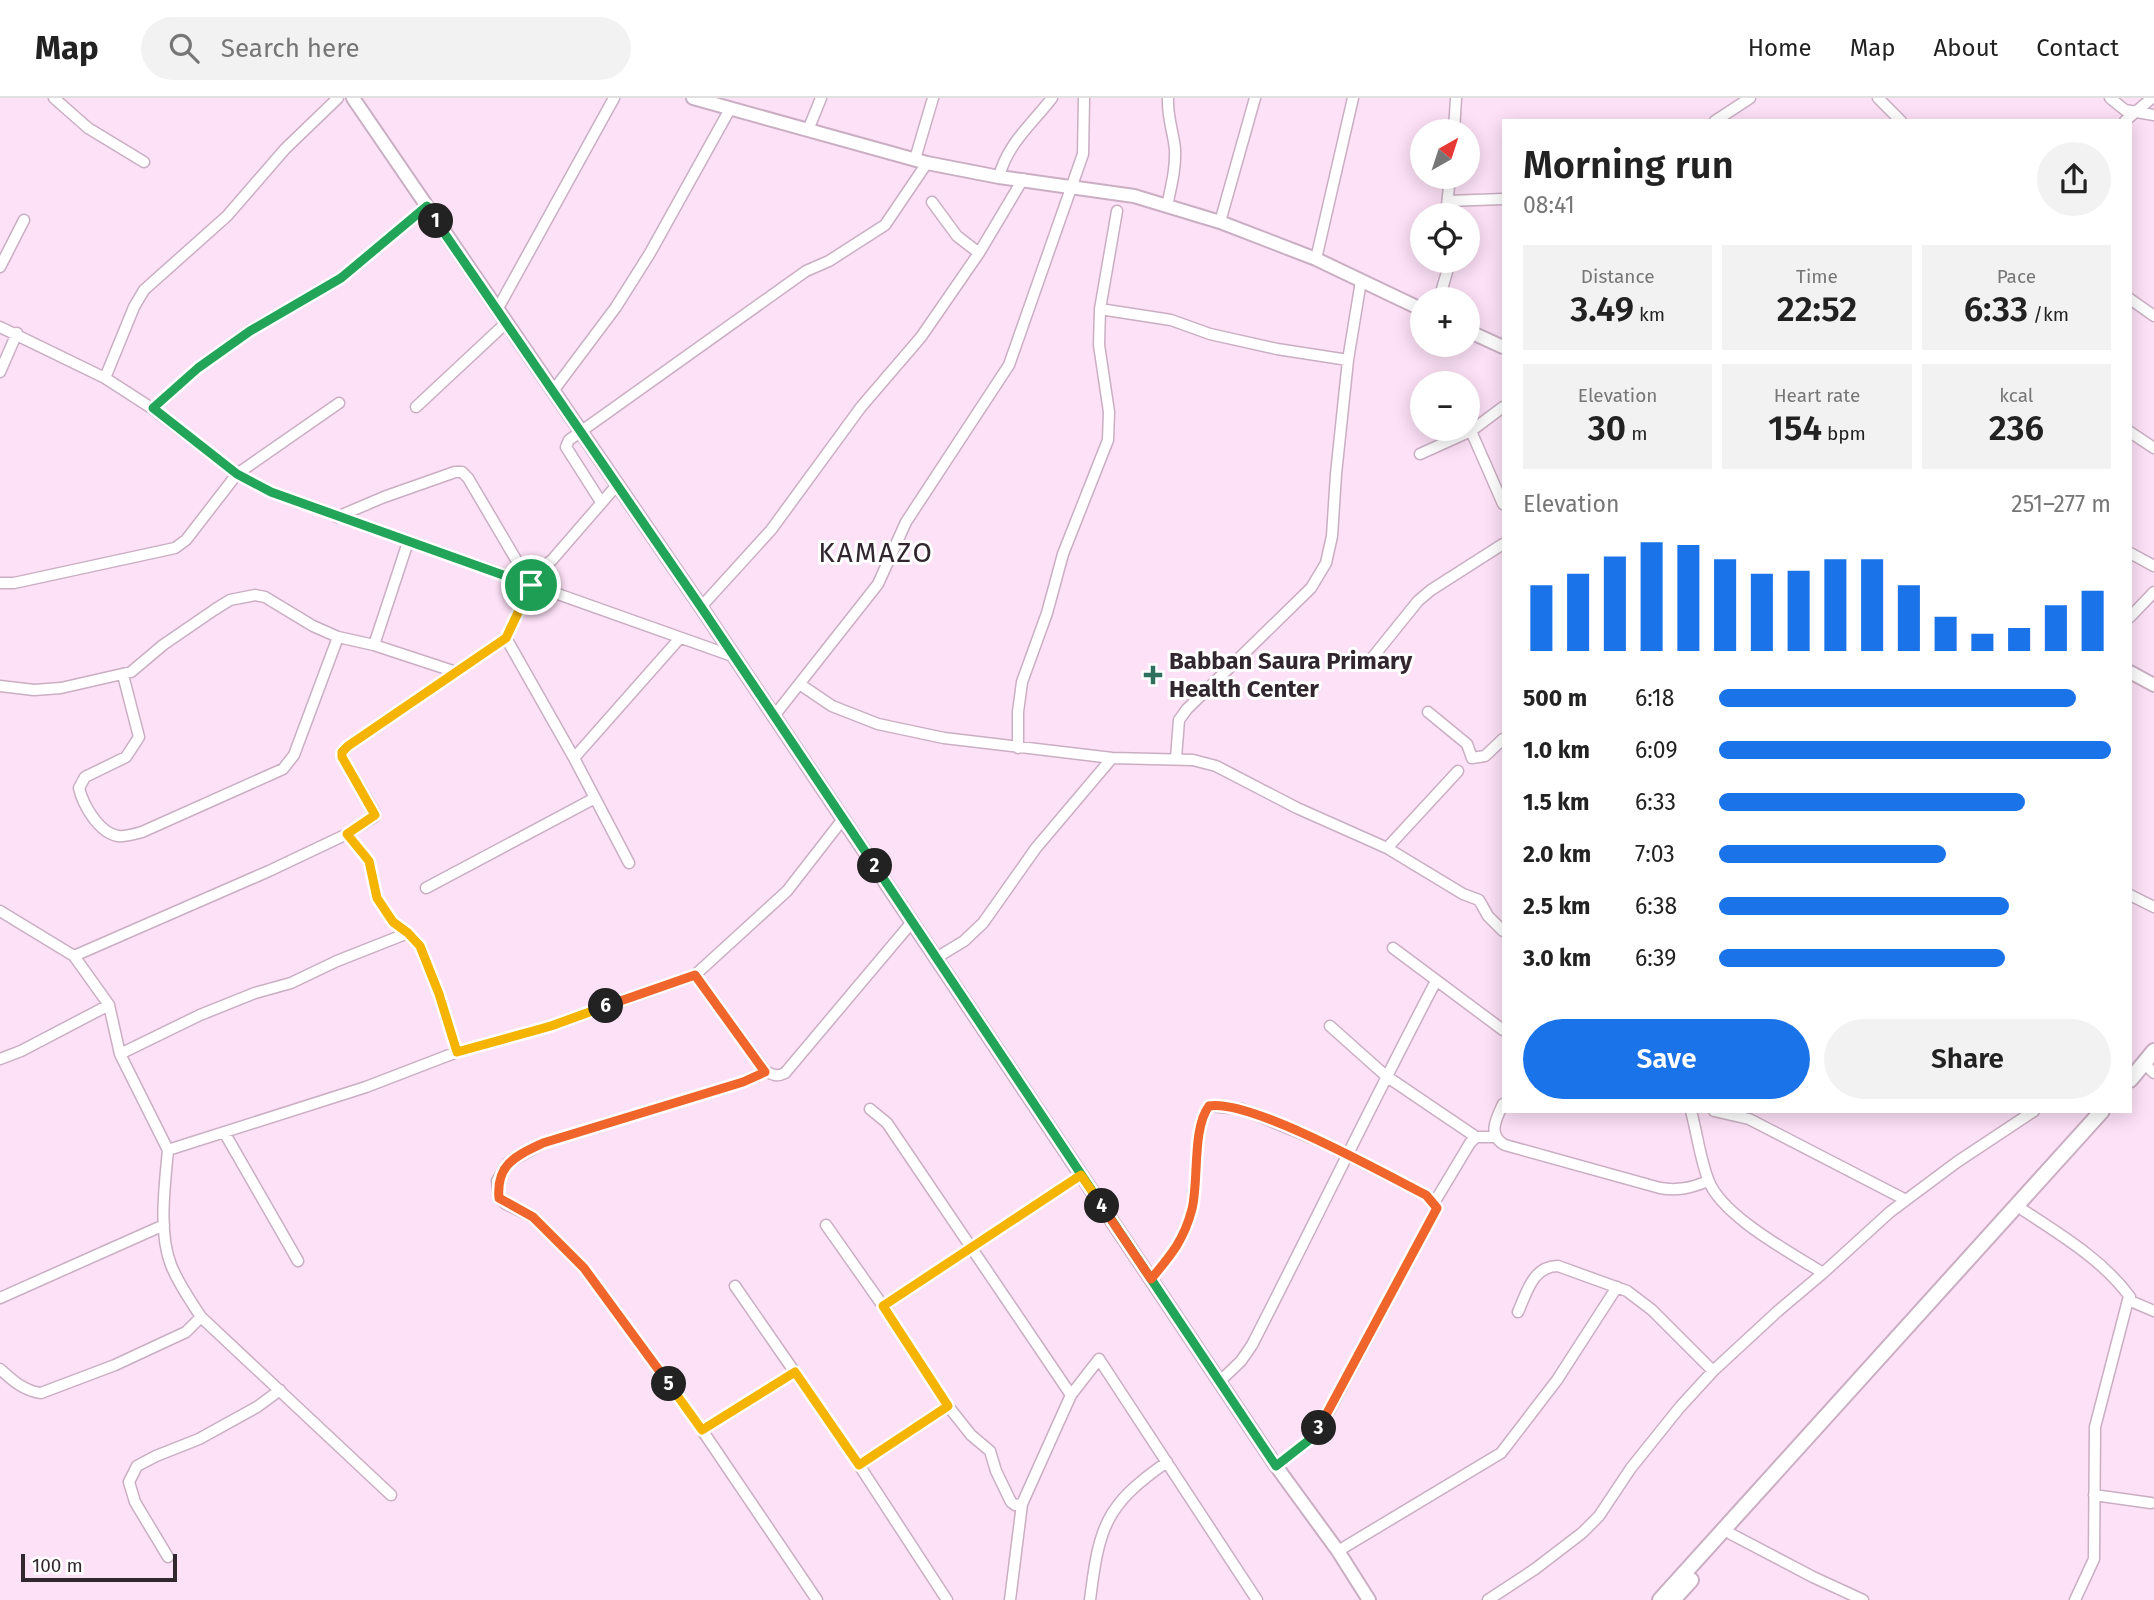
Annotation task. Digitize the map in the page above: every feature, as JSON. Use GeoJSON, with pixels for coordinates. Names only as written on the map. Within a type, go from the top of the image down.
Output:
{"type":"FeatureCollection","features":[{"type":"Feature","properties":{"kind":"main road"},"geometry":{"type":"LineString","coordinates":[[2132,1079],[2154,1051]]}},
{"type":"Feature","properties":{"kind":"main road"},"geometry":{"type":"LineString","coordinates":[[2132,1079],[2152,1068]]}},
{"type":"Feature","properties":{"kind":"main road"},"geometry":{"type":"LineString","coordinates":[[1673,1600],[1997,1234],[2100,1113]]}},
{"type":"Feature","properties":{"kind":"main road"},"geometry":{"type":"LineString","coordinates":[[1660,1600],[1997,1234],[2023,1210],[2109,1113]]}},
{"type":"Feature","properties":{"kind":"street"},"geometry":{"type":"LineString","coordinates":[[54,98],[88,128],[144,162]]}},
{"type":"Feature","properties":{"kind":"street"},"geometry":{"type":"LineString","coordinates":[[105,378],[134,307],[144,290],[227,216],[285,149],[338,98]]}},
{"type":"Feature","properties":{"kind":"street"},"geometry":{"type":"LineString","coordinates":[[353,98],[735,657],[1219,1382],[1338,1551],[1368,1600]]}},
{"type":"Feature","properties":{"kind":"street"},"geometry":{"type":"LineString","coordinates":[[498,310],[614,98]]}},
{"type":"Feature","properties":{"kind":"street"},"geometry":{"type":"LineString","coordinates":[[808,130],[821,98]]}},
{"type":"Feature","properties":{"kind":"street"},"geometry":{"type":"LineString","coordinates":[[601,502],[566,447],[569,440],[806,271],[829,261],[885,225],[921,161],[933,98]]}},
{"type":"Feature","properties":{"kind":"street"},"geometry":{"type":"LineString","coordinates":[[999,177],[1015,141],[1052,98]]}},
{"type":"Feature","properties":{"kind":"street"},"geometry":{"type":"LineString","coordinates":[[774,716],[878,584],[906,522],[1009,365],[1083,154],[1084,98]]}},
{"type":"Feature","properties":{"kind":"street"},"geometry":{"type":"LineString","coordinates":[[1167,206],[1175,166],[1173,136],[1167,113],[1168,98]]}},
{"type":"Feature","properties":{"kind":"street"},"geometry":{"type":"LineString","coordinates":[[1220,222],[1255,98]]}},
{"type":"Feature","properties":{"kind":"street"},"geometry":{"type":"LineString","coordinates":[[1316,259],[1353,98]]}},
{"type":"Feature","properties":{"kind":"street"},"geometry":{"type":"LineString","coordinates":[[1455,119],[1457,98]]}},
{"type":"Feature","properties":{"kind":"street"},"geometry":{"type":"LineString","coordinates":[[1718,119],[1750,98]]}},
{"type":"Feature","properties":{"kind":"street"},"geometry":{"type":"LineString","coordinates":[[1878,98],[1899,119]]}},
{"type":"Feature","properties":{"kind":"street"},"geometry":{"type":"LineString","coordinates":[[2110,98],[2125,110],[2154,115]]}},
{"type":"Feature","properties":{"kind":"street"},"geometry":{"type":"LineString","coordinates":[[2127,119],[2152,98]]}},
{"type":"Feature","properties":{"kind":"street"},"geometry":{"type":"LineString","coordinates":[[700,99],[921,161],[999,177],[1134,196],[1220,222],[1316,259],[1410,304]]}},
{"type":"Feature","properties":{"kind":"street"},"geometry":{"type":"LineString","coordinates":[[553,391],[616,307],[650,253],[730,109]]}},
{"type":"Feature","properties":{"kind":"street"},"geometry":{"type":"LineString","coordinates":[[701,607],[771,530],[861,407],[922,337],[979,253],[1023,179]]}},
{"type":"Feature","properties":{"kind":"street"},"geometry":{"type":"LineString","coordinates":[[1449,189],[1448,201],[1502,199]]}},
{"type":"Feature","properties":{"kind":"street"},"geometry":{"type":"LineString","coordinates":[[932,202],[957,236],[979,253]]}},
{"type":"Feature","properties":{"kind":"street"},"geometry":{"type":"LineString","coordinates":[[153,408],[198,368],[250,331],[341,278],[427,206]]}},
{"type":"Feature","properties":{"kind":"street"},"geometry":{"type":"LineString","coordinates":[[1018,748],[1018,712],[1022,682],[1047,613],[1063,554],[1108,440],[1109,412],[1099,345],[1100,309],[1117,211]]}},
{"type":"Feature","properties":{"kind":"street"},"geometry":{"type":"LineString","coordinates":[[0,267],[24,220]]}},
{"type":"Feature","properties":{"kind":"street"},"geometry":{"type":"LineString","coordinates":[[1176,758],[1178,720],[1311,588],[1326,563],[1332,536],[1348,360],[1361,281]]}},
{"type":"Feature","properties":{"kind":"street"},"geometry":{"type":"LineString","coordinates":[[2132,300],[2154,316]]}},
{"type":"Feature","properties":{"kind":"street"},"geometry":{"type":"LineString","coordinates":[[1100,309],[1171,320],[1210,334],[1348,360]]}},
{"type":"Feature","properties":{"kind":"street"},"geometry":{"type":"LineString","coordinates":[[416,407],[506,323]]}},
{"type":"Feature","properties":{"kind":"street"},"geometry":{"type":"LineString","coordinates":[[0,327],[105,378],[153,408],[237,474],[271,492],[735,657]]}},
{"type":"Feature","properties":{"kind":"street"},"geometry":{"type":"LineString","coordinates":[[0,372],[17,333]]}},
{"type":"Feature","properties":{"kind":"street"},"geometry":{"type":"LineString","coordinates":[[1480,336],[1502,347]]}},
{"type":"Feature","properties":{"kind":"street"},"geometry":{"type":"LineString","coordinates":[[0,583],[14,583],[175,548],[186,540],[237,474],[338,402]]}},
{"type":"Feature","properties":{"kind":"street"},"geometry":{"type":"LineString","coordinates":[[1480,424],[1502,408]]}},
{"type":"Feature","properties":{"kind":"street"},"geometry":{"type":"LineString","coordinates":[[2132,433],[2154,448]]}},
{"type":"Feature","properties":{"kind":"street"},"geometry":{"type":"LineString","coordinates":[[1420,454],[1449,441]]}},
{"type":"Feature","properties":{"kind":"street"},"geometry":{"type":"LineString","coordinates":[[1475,441],[1502,502]]}},
{"type":"Feature","properties":{"kind":"street"},"geometry":{"type":"LineString","coordinates":[[337,517],[384,497],[455,472],[462,472],[529,582]]}},
{"type":"Feature","properties":{"kind":"street"},"geometry":{"type":"LineString","coordinates":[[74,956],[269,871],[347,834],[375,815],[342,757],[342,752],[506,638],[529,582],[552,560],[617,485]]}},
{"type":"Feature","properties":{"kind":"street"},"geometry":{"type":"LineString","coordinates":[[374,645],[408,542]]}},
{"type":"Feature","properties":{"kind":"street"},"geometry":{"type":"LineString","coordinates":[[1368,663],[1418,601],[1502,545]]}},
{"type":"Feature","properties":{"kind":"street"},"geometry":{"type":"LineString","coordinates":[[2132,554],[2154,566]]}},
{"type":"Feature","properties":{"kind":"street"},"geometry":{"type":"LineString","coordinates":[[2132,615],[2154,592]]}},
{"type":"Feature","properties":{"kind":"street"},"geometry":{"type":"LineString","coordinates":[[0,686],[34,690],[61,688],[123,675],[131,672],[163,645],[214,610],[230,600],[243,597],[265,597],[313,626],[338,637],[374,645],[456,672]]}},
{"type":"Feature","properties":{"kind":"street"},"geometry":{"type":"LineString","coordinates":[[123,675],[139,737],[126,757],[85,777],[79,788],[81,799],[93,817],[106,830],[119,836],[142,832],[283,769],[294,755],[338,637]]}},
{"type":"Feature","properties":{"kind":"street"},"geometry":{"type":"LineString","coordinates":[[506,638],[574,758],[629,863]]}},
{"type":"Feature","properties":{"kind":"street"},"geometry":{"type":"LineString","coordinates":[[574,758],[680,638]]}},
{"type":"Feature","properties":{"kind":"street"},"geometry":{"type":"LineString","coordinates":[[2132,673],[2154,685]]}},
{"type":"Feature","properties":{"kind":"street"},"geometry":{"type":"LineString","coordinates":[[801,685],[832,706],[878,724],[944,738],[1112,758],[1176,758],[1216,766],[1297,808],[1387,849],[1463,894],[1479,900],[1488,916],[1502,930]]}},
{"type":"Feature","properties":{"kind":"street"},"geometry":{"type":"LineString","coordinates":[[1428,712],[1467,744],[1472,758],[1485,756],[1502,740]]}},
{"type":"Feature","properties":{"kind":"street"},"geometry":{"type":"LineString","coordinates":[[936,958],[964,941],[984,923],[1036,848],[1112,758]]}},
{"type":"Feature","properties":{"kind":"street"},"geometry":{"type":"LineString","coordinates":[[1387,849],[1458,771]]}},
{"type":"Feature","properties":{"kind":"street"},"geometry":{"type":"LineString","coordinates":[[426,888],[595,798]]}},
{"type":"Feature","properties":{"kind":"street"},"geometry":{"type":"LineString","coordinates":[[169,1150],[366,1087],[457,1052],[551,1026],[695,975],[787,891],[843,819]]}},
{"type":"Feature","properties":{"kind":"street"},"geometry":{"type":"LineString","coordinates":[[347,834],[369,861],[377,898],[393,922],[420,946],[439,994],[457,1052]]}},
{"type":"Feature","properties":{"kind":"street"},"geometry":{"type":"LineString","coordinates":[[2132,896],[2154,907]]}},
{"type":"Feature","properties":{"kind":"street"},"geometry":{"type":"LineString","coordinates":[[0,911],[74,956],[109,1005],[120,1054],[169,1150],[164,1186],[164,1225],[169,1262],[182,1289],[201,1317],[391,1495]]}},
{"type":"Feature","properties":{"kind":"street"},"geometry":{"type":"LineString","coordinates":[[695,975],[765,1072],[774,1076],[785,1073],[912,922]]}},
{"type":"Feature","properties":{"kind":"street"},"geometry":{"type":"LineString","coordinates":[[120,1054],[200,1015],[255,993],[291,983],[337,961],[408,933]]}},
{"type":"Feature","properties":{"kind":"street"},"geometry":{"type":"LineString","coordinates":[[1393,948],[1502,1029]]}},
{"type":"Feature","properties":{"kind":"street"},"geometry":{"type":"LineString","coordinates":[[1219,1382],[1241,1361],[1252,1345],[1436,981]]}},
{"type":"Feature","properties":{"kind":"street"},"geometry":{"type":"LineString","coordinates":[[0,1059],[21,1051],[109,1005]]}},
{"type":"Feature","properties":{"kind":"street"},"geometry":{"type":"LineString","coordinates":[[1330,1026],[1386,1076],[1476,1137],[1495,1137],[1505,1145],[1660,1188],[1691,1188],[1708,1181]]}},
{"type":"Feature","properties":{"kind":"street"},"geometry":{"type":"LineString","coordinates":[[765,1072],[743,1082],[543,1143],[508,1164],[498,1181],[499,1198],[533,1217],[584,1268],[702,1430],[817,1600]]}},
{"type":"Feature","properties":{"kind":"street"},"geometry":{"type":"LineString","coordinates":[[1151,1279],[1177,1249],[1186,1231],[1193,1206],[1201,1119],[1209,1106],[1242,1109],[1349,1156],[1426,1195],[1434,1203],[1437,1208],[1321,1426],[1313,1437],[1276,1466]]}},
{"type":"Feature","properties":{"kind":"street"},"geometry":{"type":"LineString","coordinates":[[1495,1137],[1494,1122],[1502,1106]]}},
{"type":"Feature","properties":{"kind":"street"},"geometry":{"type":"LineString","coordinates":[[870,1109],[887,1123],[1071,1395]]}},
{"type":"Feature","properties":{"kind":"street"},"geometry":{"type":"LineString","coordinates":[[1691,1113],[1708,1181],[1723,1201],[1755,1231],[1823,1273]]}},
{"type":"Feature","properties":{"kind":"street"},"geometry":{"type":"LineString","coordinates":[[1723,1113],[1749,1119],[1906,1200]]}},
{"type":"Feature","properties":{"kind":"street"},"geometry":{"type":"LineString","coordinates":[[1488,1600],[1535,1569],[1599,1516],[1631,1468],[1679,1407],[1713,1371],[1778,1311],[1890,1212],[2027,1113]]}},
{"type":"Feature","properties":{"kind":"street"},"geometry":{"type":"LineString","coordinates":[[224,1132],[298,1261]]}},
{"type":"Feature","properties":{"kind":"street"},"geometry":{"type":"LineString","coordinates":[[1434,1203],[1476,1137]]}},
{"type":"Feature","properties":{"kind":"street"},"geometry":{"type":"LineString","coordinates":[[883,1306],[1081,1175]]}},
{"type":"Feature","properties":{"kind":"street"},"geometry":{"type":"LineString","coordinates":[[2023,1210],[2080,1248],[2120,1284],[2130,1297],[2095,1427],[2094,1559],[2075,1600]]}},
{"type":"Feature","properties":{"kind":"street"},"geometry":{"type":"LineString","coordinates":[[0,1298],[164,1225]]}},
{"type":"Feature","properties":{"kind":"street"},"geometry":{"type":"LineString","coordinates":[[826,1225],[948,1406],[971,1435],[990,1451],[996,1471],[1012,1502],[1015,1505],[1022,1504]]}},
{"type":"Feature","properties":{"kind":"street"},"geometry":{"type":"LineString","coordinates":[[1518,1312],[1538,1270],[1558,1266],[1627,1291],[1652,1310],[1713,1371]]}},
{"type":"Feature","properties":{"kind":"street"},"geometry":{"type":"LineString","coordinates":[[735,1286],[859,1465],[947,1600]]}},
{"type":"Feature","properties":{"kind":"street"},"geometry":{"type":"LineString","coordinates":[[1338,1551],[1501,1453],[1557,1380],[1617,1287]]}},
{"type":"Feature","properties":{"kind":"street"},"geometry":{"type":"LineString","coordinates":[[2128,1300],[2154,1311]]}},
{"type":"Feature","properties":{"kind":"street"},"geometry":{"type":"LineString","coordinates":[[0,1369],[21,1387],[30,1392],[41,1393],[115,1365],[186,1332],[201,1317]]}},
{"type":"Feature","properties":{"kind":"street"},"geometry":{"type":"LineString","coordinates":[[1010,1600],[1022,1504],[1071,1395],[1099,1359],[1257,1600]]}},
{"type":"Feature","properties":{"kind":"street"},"geometry":{"type":"LineString","coordinates":[[702,1430],[795,1372]]}},
{"type":"Feature","properties":{"kind":"street"},"geometry":{"type":"LineString","coordinates":[[168,1557],[135,1502],[129,1482],[137,1466],[199,1439],[257,1407],[280,1390]]}},
{"type":"Feature","properties":{"kind":"street"},"geometry":{"type":"LineString","coordinates":[[859,1465],[948,1406]]}},
{"type":"Feature","properties":{"kind":"street"},"geometry":{"type":"LineString","coordinates":[[1090,1600],[1095,1558],[1106,1522],[1116,1504],[1145,1477],[1167,1462]]}},
{"type":"Feature","properties":{"kind":"street"},"geometry":{"type":"LineString","coordinates":[[2094,1495],[2151,1503]]}},
{"type":"Feature","properties":{"kind":"street"},"geometry":{"type":"LineString","coordinates":[[1731,1534],[1863,1600]]}},
{"type":"Feature","properties":{"kind":"place","name":"Babban Saura Primary Health Center"},"geometry":{"type":"Point","coordinates":[1153,675]}},
{"type":"Feature","properties":{"kind":"district","name":"KAMAZO"},"geometry":{"type":"Point","coordinates":[876,552]}},
{"type":"Feature","properties":{"kind":"route"},"geometry":{"type":"LineString","coordinates":[[531,585],[271,492],[237,474],[153,408],[198,368],[250,331],[341,278],[427,206],[701,607],[1081,1175],[1276,1466],[1313,1437],[1437,1208],[1426,1195],[1324,1143],[1242,1109],[1215,1105],[1209,1106],[1201,1119],[1193,1206],[1186,1231],[1177,1249],[1151,1279],[1081,1175],[883,1306],[948,1406],[859,1465],[795,1372],[702,1430],[584,1268],[533,1217],[499,1198],[498,1181],[508,1164],[543,1143],[743,1082],[765,1072],[695,975],[551,1026],[457,1052],[439,994],[420,946],[393,922],[377,898],[369,861],[347,834],[374,817],[375,813],[342,757],[342,752],[506,638],[531,585]]}}]}
